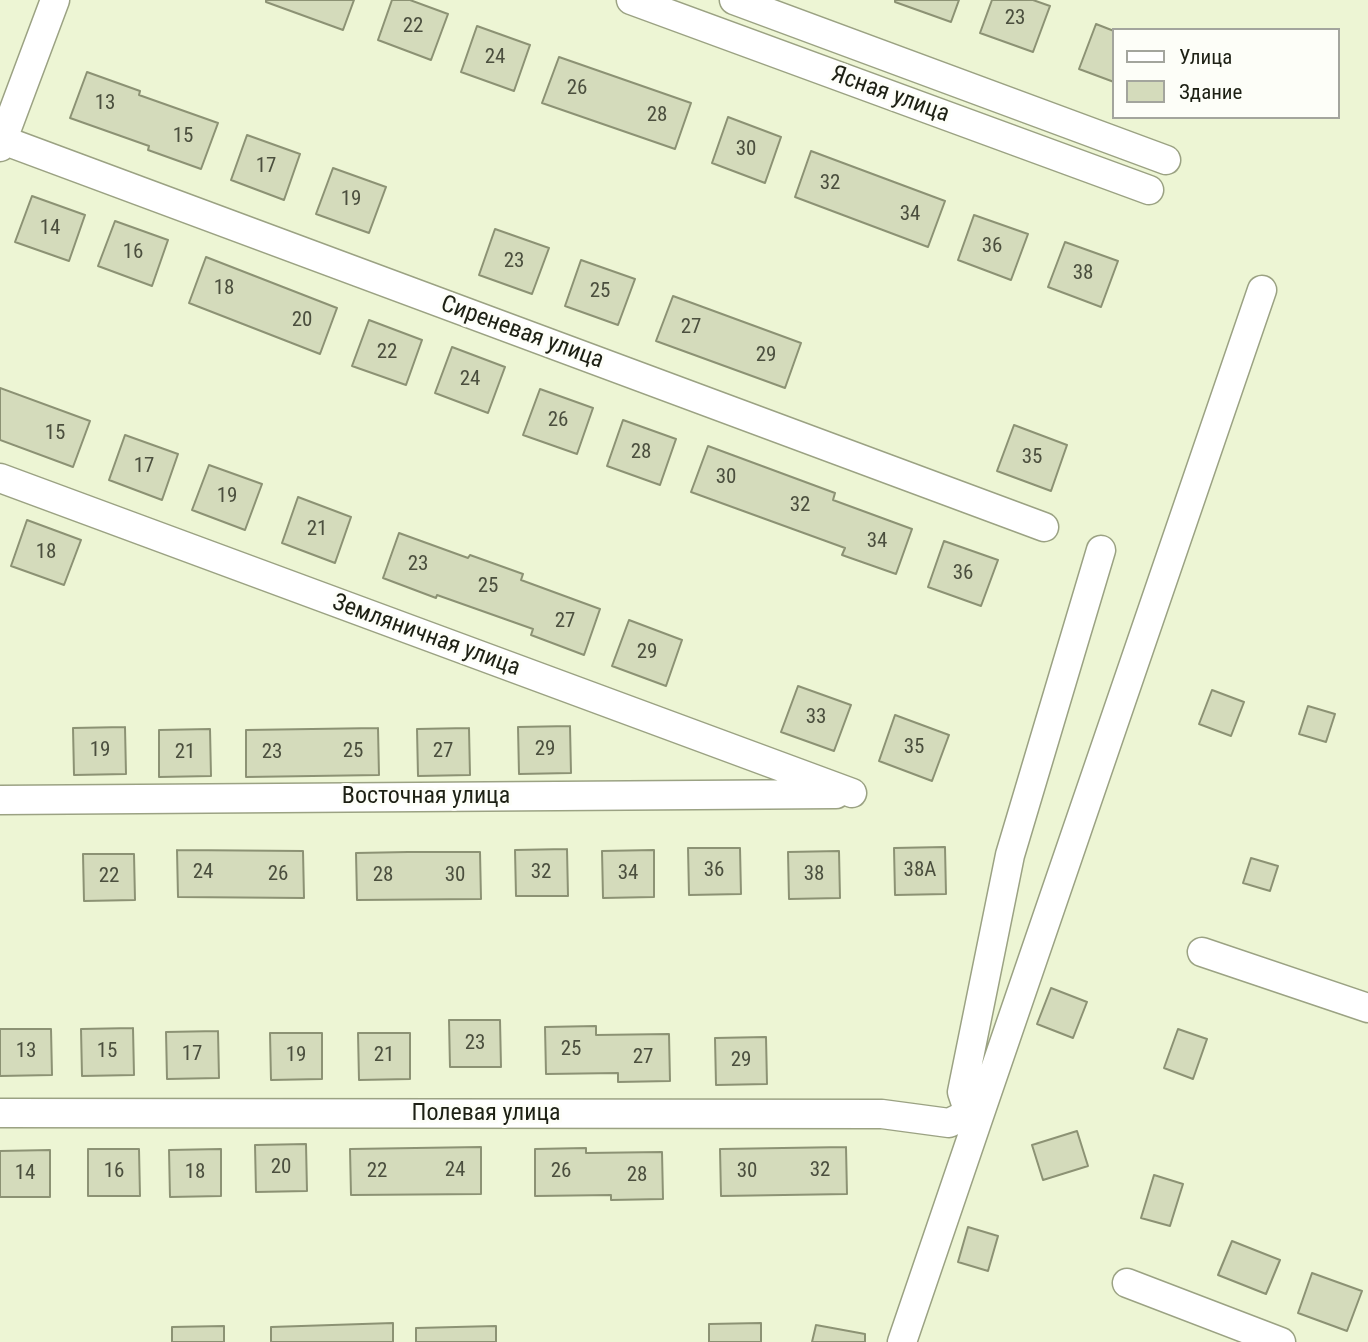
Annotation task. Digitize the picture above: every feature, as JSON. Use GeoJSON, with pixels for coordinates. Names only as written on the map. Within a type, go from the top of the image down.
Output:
{"type":"FeatureCollection","features":[{"type":"Feature","properties":{"kind":"street"},"geometry":{"type":"LineString","coordinates":[[1,142],[55,0]]}},
{"type":"Feature","properties":{"kind":"street","name":"Ясная улица"},"geometry":{"type":"LineString","coordinates":[[631,0],[1149,190]]}},
{"type":"Feature","properties":{"kind":"street","name":"Ясная улица"},"geometry":{"type":"LineString","coordinates":[[734,0],[1166,160]]}},
{"type":"Feature","properties":{"kind":"street","name":"Сиреневая улица"},"geometry":{"type":"LineString","coordinates":[[1,142],[1044,527]]}},
{"type":"Feature","properties":{"kind":"street"},"geometry":{"type":"LineString","coordinates":[[902,1342],[973,1117],[1262,290]]}},
{"type":"Feature","properties":{"kind":"street","name":"Земляничная улица"},"geometry":{"type":"LineString","coordinates":[[0,478],[852,793]]}},
{"type":"Feature","properties":{"kind":"street"},"geometry":{"type":"LineString","coordinates":[[973,1117],[962,1091],[1010,855],[1101,551]]}},
{"type":"Feature","properties":{"kind":"street","name":"Восточная улица"},"geometry":{"type":"LineString","coordinates":[[0,800],[852,793]]}},
{"type":"Feature","properties":{"kind":"street"},"geometry":{"type":"LineString","coordinates":[[1202,952],[1368,1007]]}},
{"type":"Feature","properties":{"kind":"street","name":"Полевая улица"},"geometry":{"type":"LineString","coordinates":[[0,1113],[882,1114],[949,1123],[973,1117]]}},
{"type":"Feature","properties":{"kind":"street"},"geometry":{"type":"LineString","coordinates":[[1127,1283],[1281,1342]]}},
{"type":"Feature","properties":{"kind":"building"},"geometry":{"type":"Polygon","coordinates":[[[266,0],[354,0],[343,30],[266,0]]]}},
{"type":"Feature","properties":{"kind":"building"},"geometry":{"type":"Polygon","coordinates":[[[392,0],[410,0],[448,14],[431,60],[378,40],[392,0]]]}},
{"type":"Feature","properties":{"kind":"building"},"geometry":{"type":"Polygon","coordinates":[[[895,0],[959,0],[951,22],[895,0]]]}},
{"type":"Feature","properties":{"kind":"building"},"geometry":{"type":"Polygon","coordinates":[[[992,0],[1033,0],[1050,6],[1033,52],[980,33],[992,0]]]}},
{"type":"Feature","properties":{"kind":"building"},"geometry":{"type":"Polygon","coordinates":[[[1096,24],[1112,30],[1112,81],[1079,69],[1096,24]]]}},
{"type":"Feature","properties":{"kind":"building"},"geometry":{"type":"Polygon","coordinates":[[[477,26],[530,45],[514,91],[461,72],[477,26]]]}},
{"type":"Feature","properties":{"kind":"building"},"geometry":{"type":"Polygon","coordinates":[[[559,57],[691,103],[675,149],[542,103],[559,57]]]}},
{"type":"Feature","properties":{"kind":"building"},"geometry":{"type":"Polygon","coordinates":[[[87,72],[140,91],[139,95],[218,123],[201,169],[148,150],[149,146],[70,118],[87,72]]]}},
{"type":"Feature","properties":{"kind":"building"},"geometry":{"type":"Polygon","coordinates":[[[728,117],[781,137],[765,183],[712,163],[728,117]]]}},
{"type":"Feature","properties":{"kind":"building"},"geometry":{"type":"Polygon","coordinates":[[[247,135],[300,154],[284,200],[231,180],[247,135]]]}},
{"type":"Feature","properties":{"kind":"building"},"geometry":{"type":"Polygon","coordinates":[[[811,151],[945,201],[928,247],[795,197],[811,151]]]}},
{"type":"Feature","properties":{"kind":"building"},"geometry":{"type":"Polygon","coordinates":[[[333,168],[386,187],[369,233],[316,214],[333,168]]]}},
{"type":"Feature","properties":{"kind":"building"},"geometry":{"type":"Polygon","coordinates":[[[32,196],[85,215],[69,261],[15,242],[32,196]]]}},
{"type":"Feature","properties":{"kind":"building"},"geometry":{"type":"Polygon","coordinates":[[[974,215],[1028,234],[1011,280],[958,260],[974,215]]]}},
{"type":"Feature","properties":{"kind":"building"},"geometry":{"type":"Polygon","coordinates":[[[115,221],[168,240],[152,286],[98,266],[115,221]]]}},
{"type":"Feature","properties":{"kind":"building"},"geometry":{"type":"Polygon","coordinates":[[[495,229],[549,248],[532,294],[479,275],[495,229]]]}},
{"type":"Feature","properties":{"kind":"building"},"geometry":{"type":"Polygon","coordinates":[[[1065,242],[1118,261],[1101,307],[1048,287],[1065,242]]]}},
{"type":"Feature","properties":{"kind":"building"},"geometry":{"type":"Polygon","coordinates":[[[206,257],[337,308],[320,354],[189,303],[206,257]]]}},
{"type":"Feature","properties":{"kind":"building"},"geometry":{"type":"Polygon","coordinates":[[[581,260],[635,279],[618,325],[565,306],[581,260]]]}},
{"type":"Feature","properties":{"kind":"building"},"geometry":{"type":"Polygon","coordinates":[[[673,296],[801,343],[785,388],[656,341],[673,296]]]}},
{"type":"Feature","properties":{"kind":"building"},"geometry":{"type":"Polygon","coordinates":[[[369,320],[422,340],[406,385],[352,366],[369,320]]]}},
{"type":"Feature","properties":{"kind":"building"},"geometry":{"type":"Polygon","coordinates":[[[452,347],[505,367],[488,413],[435,393],[452,347]]]}},
{"type":"Feature","properties":{"kind":"building"},"geometry":{"type":"Polygon","coordinates":[[[0,388],[90,421],[73,467],[0,440],[0,388]]]}},
{"type":"Feature","properties":{"kind":"building"},"geometry":{"type":"Polygon","coordinates":[[[540,389],[593,408],[577,454],[523,435],[540,389]]]}},
{"type":"Feature","properties":{"kind":"building"},"geometry":{"type":"Polygon","coordinates":[[[623,420],[676,439],[660,485],[607,466],[623,420]]]}},
{"type":"Feature","properties":{"kind":"building"},"geometry":{"type":"Polygon","coordinates":[[[1014,425],[1067,445],[1051,491],[997,471],[1014,425]]]}},
{"type":"Feature","properties":{"kind":"building"},"geometry":{"type":"Polygon","coordinates":[[[125,435],[178,454],[162,500],[109,480],[125,435]]]}},
{"type":"Feature","properties":{"kind":"building"},"geometry":{"type":"Polygon","coordinates":[[[708,446],[835,493],[833,500],[912,529],[896,574],[842,555],[845,548],[691,492],[708,446]]]}},
{"type":"Feature","properties":{"kind":"building"},"geometry":{"type":"Polygon","coordinates":[[[209,465],[262,484],[245,530],[192,510],[209,465]]]}},
{"type":"Feature","properties":{"kind":"building"},"geometry":{"type":"Polygon","coordinates":[[[298,497],[351,517],[335,563],[282,543],[298,497]]]}},
{"type":"Feature","properties":{"kind":"building"},"geometry":{"type":"Polygon","coordinates":[[[27,520],[81,540],[64,585],[11,566],[27,520]]]}},
{"type":"Feature","properties":{"kind":"building"},"geometry":{"type":"Polygon","coordinates":[[[399,533],[523,574],[521,580],[600,609],[584,655],[531,635],[533,629],[383,578],[399,533]]]}},
{"type":"Feature","properties":{"kind":"building"},"geometry":{"type":"Polygon","coordinates":[[[944,541],[998,560],[981,606],[928,587],[944,541]]]}},
{"type":"Feature","properties":{"kind":"building"},"geometry":{"type":"Polygon","coordinates":[[[629,620],[682,640],[666,686],[612,666],[629,620]]]}},
{"type":"Feature","properties":{"kind":"building"},"geometry":{"type":"Polygon","coordinates":[[[798,686],[851,705],[834,751],[781,732],[798,686]]]}},
{"type":"Feature","properties":{"kind":"building"},"geometry":{"type":"Polygon","coordinates":[[[1212,690],[1244,702],[1231,736],[1199,724],[1212,690]]]}},
{"type":"Feature","properties":{"kind":"building"},"geometry":{"type":"Polygon","coordinates":[[[1308,706],[1335,714],[1326,742],[1299,734],[1308,706]]]}},
{"type":"Feature","properties":{"kind":"building"},"geometry":{"type":"Polygon","coordinates":[[[895,715],[949,735],[932,781],[879,761],[895,715]]]}},
{"type":"Feature","properties":{"kind":"building"},"geometry":{"type":"Polygon","coordinates":[[[570,726],[571,773],[519,774],[518,727],[570,726]]]}},
{"type":"Feature","properties":{"kind":"building"},"geometry":{"type":"Polygon","coordinates":[[[125,727],[126,774],[74,775],[73,728],[125,727]]]}},
{"type":"Feature","properties":{"kind":"building"},"geometry":{"type":"Polygon","coordinates":[[[378,728],[379,775],[246,777],[246,730],[378,728]]]}},
{"type":"Feature","properties":{"kind":"building"},"geometry":{"type":"Polygon","coordinates":[[[469,728],[470,775],[418,776],[417,729],[469,728]]]}},
{"type":"Feature","properties":{"kind":"building"},"geometry":{"type":"Polygon","coordinates":[[[210,729],[211,776],[159,777],[159,730],[210,729]]]}},
{"type":"Feature","properties":{"kind":"building"},"geometry":{"type":"Polygon","coordinates":[[[945,847],[946,894],[895,895],[894,848],[945,847]]]}},
{"type":"Feature","properties":{"kind":"building"},"geometry":{"type":"Polygon","coordinates":[[[688,848],[740,848],[741,894],[689,895],[688,848]]]}},
{"type":"Feature","properties":{"kind":"building"},"geometry":{"type":"Polygon","coordinates":[[[567,849],[568,896],[516,896],[515,850],[567,849]]]}},
{"type":"Feature","properties":{"kind":"building"},"geometry":{"type":"Polygon","coordinates":[[[177,850],[303,851],[304,898],[178,897],[177,850]]]}},
{"type":"Feature","properties":{"kind":"building"},"geometry":{"type":"Polygon","coordinates":[[[654,850],[654,897],[603,898],[602,851],[654,850]]]}},
{"type":"Feature","properties":{"kind":"building"},"geometry":{"type":"Polygon","coordinates":[[[839,851],[840,898],[789,899],[788,852],[839,851]]]}},
{"type":"Feature","properties":{"kind":"building"},"geometry":{"type":"Polygon","coordinates":[[[480,852],[481,899],[357,900],[356,853],[480,852]]]}},
{"type":"Feature","properties":{"kind":"building"},"geometry":{"type":"Polygon","coordinates":[[[83,854],[134,854],[135,900],[84,901],[83,854]]]}},
{"type":"Feature","properties":{"kind":"building"},"geometry":{"type":"Polygon","coordinates":[[[1251,858],[1278,866],[1270,891],[1243,883],[1251,858]]]}},
{"type":"Feature","properties":{"kind":"building"},"geometry":{"type":"Polygon","coordinates":[[[1051,988],[1087,1002],[1073,1038],[1037,1024],[1051,988]]]}},
{"type":"Feature","properties":{"kind":"building"},"geometry":{"type":"Polygon","coordinates":[[[449,1020],[500,1020],[501,1067],[450,1067],[449,1020]]]}},
{"type":"Feature","properties":{"kind":"building"},"geometry":{"type":"Polygon","coordinates":[[[596,1026],[596,1035],[669,1034],[670,1081],[618,1082],[618,1073],[546,1074],[545,1027],[596,1026]]]}},
{"type":"Feature","properties":{"kind":"building"},"geometry":{"type":"Polygon","coordinates":[[[133,1028],[134,1075],[82,1076],[81,1029],[133,1028]]]}},
{"type":"Feature","properties":{"kind":"building"},"geometry":{"type":"Polygon","coordinates":[[[0,1029],[51,1029],[52,1075],[0,1076],[0,1029]]]}},
{"type":"Feature","properties":{"kind":"building"},"geometry":{"type":"Polygon","coordinates":[[[1178,1029],[1207,1039],[1193,1079],[1164,1068],[1178,1029]]]}},
{"type":"Feature","properties":{"kind":"building"},"geometry":{"type":"Polygon","coordinates":[[[218,1031],[219,1078],[167,1079],[166,1032],[218,1031]]]}},
{"type":"Feature","properties":{"kind":"building"},"geometry":{"type":"Polygon","coordinates":[[[270,1033],[322,1033],[322,1079],[271,1080],[270,1033]]]}},
{"type":"Feature","properties":{"kind":"building"},"geometry":{"type":"Polygon","coordinates":[[[358,1033],[410,1033],[410,1079],[359,1080],[358,1033]]]}},
{"type":"Feature","properties":{"kind":"building"},"geometry":{"type":"Polygon","coordinates":[[[766,1037],[767,1084],[716,1085],[715,1038],[766,1037]]]}},
{"type":"Feature","properties":{"kind":"building"},"geometry":{"type":"Polygon","coordinates":[[[1077,1131],[1088,1166],[1043,1180],[1032,1145],[1077,1131]]]}},
{"type":"Feature","properties":{"kind":"building"},"geometry":{"type":"Polygon","coordinates":[[[306,1144],[307,1191],[256,1192],[255,1145],[306,1144]]]}},
{"type":"Feature","properties":{"kind":"building"},"geometry":{"type":"Polygon","coordinates":[[[481,1147],[481,1194],[351,1195],[350,1149],[481,1147]]]}},
{"type":"Feature","properties":{"kind":"building"},"geometry":{"type":"Polygon","coordinates":[[[846,1147],[847,1194],[721,1196],[720,1149],[846,1147]]]}},
{"type":"Feature","properties":{"kind":"building"},"geometry":{"type":"Polygon","coordinates":[[[586,1148],[586,1153],[662,1152],[663,1199],[611,1200],[611,1195],[535,1196],[535,1149],[586,1148]]]}},
{"type":"Feature","properties":{"kind":"building"},"geometry":{"type":"Polygon","coordinates":[[[88,1149],[139,1149],[140,1196],[88,1196],[88,1149]]]}},
{"type":"Feature","properties":{"kind":"building"},"geometry":{"type":"Polygon","coordinates":[[[221,1149],[221,1196],[170,1197],[169,1150],[221,1149]]]}},
{"type":"Feature","properties":{"kind":"building"},"geometry":{"type":"Polygon","coordinates":[[[50,1150],[50,1197],[0,1197],[0,1151],[50,1150]]]}},
{"type":"Feature","properties":{"kind":"building"},"geometry":{"type":"Polygon","coordinates":[[[1154,1175],[1183,1184],[1170,1226],[1141,1218],[1154,1175]]]}},
{"type":"Feature","properties":{"kind":"building"},"geometry":{"type":"Polygon","coordinates":[[[968,1227],[998,1236],[988,1271],[958,1262],[968,1227]]]}},
{"type":"Feature","properties":{"kind":"building"},"geometry":{"type":"Polygon","coordinates":[[[1232,1241],[1280,1260],[1266,1294],[1218,1275],[1232,1241]]]}},
{"type":"Feature","properties":{"kind":"building"},"geometry":{"type":"Polygon","coordinates":[[[1312,1273],[1362,1291],[1347,1331],[1298,1313],[1312,1273]]]}},
{"type":"Feature","properties":{"kind":"building"},"geometry":{"type":"Polygon","coordinates":[[[393,1323],[393,1342],[271,1342],[271,1327],[393,1323]]]}},
{"type":"Feature","properties":{"kind":"building"},"geometry":{"type":"Polygon","coordinates":[[[761,1323],[761,1342],[709,1342],[709,1324],[761,1323]]]}},
{"type":"Feature","properties":{"kind":"building"},"geometry":{"type":"Polygon","coordinates":[[[816,1325],[865,1334],[865,1342],[812,1342],[816,1325]]]}},
{"type":"Feature","properties":{"kind":"building"},"geometry":{"type":"Polygon","coordinates":[[[224,1326],[224,1342],[172,1342],[172,1327],[224,1326]]]}},
{"type":"Feature","properties":{"kind":"building"},"geometry":{"type":"Polygon","coordinates":[[[496,1326],[496,1342],[416,1342],[416,1328],[496,1326]]]}}]}
